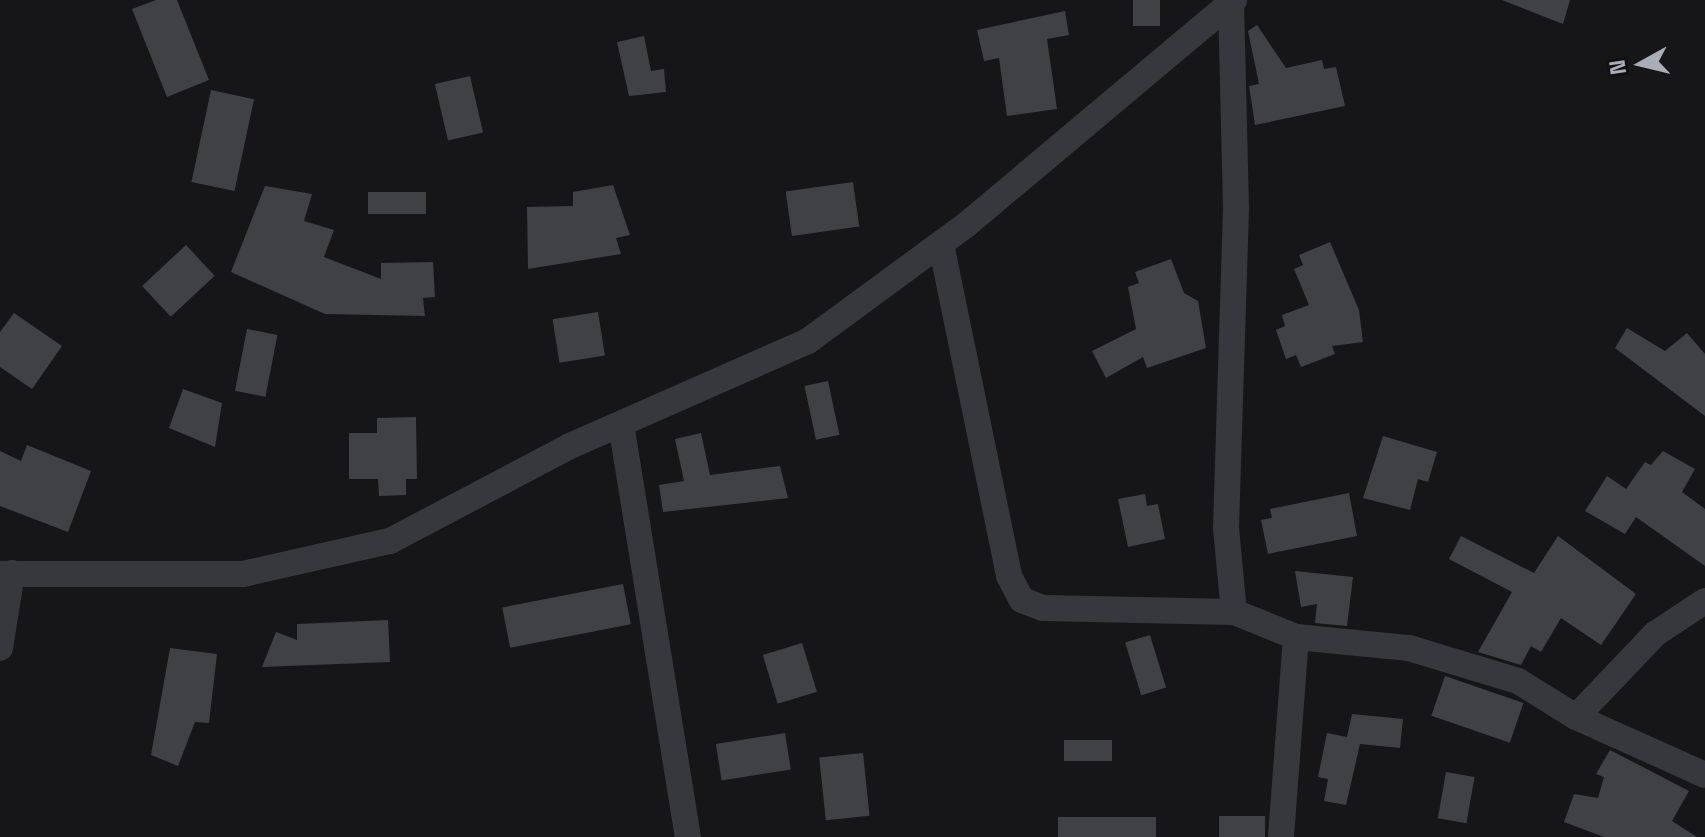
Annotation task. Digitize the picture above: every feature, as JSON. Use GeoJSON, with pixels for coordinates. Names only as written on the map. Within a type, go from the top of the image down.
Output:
{"type":"FeatureCollection","features":[{"type":"Feature","properties":{"kind":"street"},"geometry":{"type":"LineString","coordinates":[[0,648],[6,574],[243,574],[390,541],[621,424],[808,341],[941,244],[1232,1]]}},
{"type":"Feature","properties":{"kind":"street"},"geometry":{"type":"LineString","coordinates":[[1232,1],[1236,209],[1226,528],[1234,612]]}},
{"type":"Feature","properties":{"kind":"street"},"geometry":{"type":"LineString","coordinates":[[941,244],[1009,576],[1022,600],[1043,608],[1234,612],[1296,637],[1409,648],[1518,681],[1576,717],[1705,775]]}},
{"type":"Feature","properties":{"kind":"street"},"geometry":{"type":"LineString","coordinates":[[621,424],[688,837]]}},
{"type":"Feature","properties":{"kind":"street"},"geometry":{"type":"LineString","coordinates":[[1576,717],[1655,634],[1705,601]]}},
{"type":"Feature","properties":{"kind":"street"},"geometry":{"type":"LineString","coordinates":[[1281,837],[1296,637]]}},
{"type":"Feature","properties":{"kind":"building"},"geometry":{"type":"Polygon","coordinates":[[[156,0],[177,0],[209,80],[167,97],[132,9],[156,0]]]}},
{"type":"Feature","properties":{"kind":"building"},"geometry":{"type":"Polygon","coordinates":[[[1133,0],[1160,0],[1160,26],[1133,26],[1133,0]]]}},
{"type":"Feature","properties":{"kind":"building"},"geometry":{"type":"Polygon","coordinates":[[[1502,0],[1570,0],[1563,24],[1502,0]]]}},
{"type":"Feature","properties":{"kind":"building"},"geometry":{"type":"Polygon","coordinates":[[[1065,11],[1069,35],[1047,39],[1057,109],[1007,116],[999,58],[984,61],[977,30],[1065,11]]]}},
{"type":"Feature","properties":{"kind":"building"},"geometry":{"type":"Polygon","coordinates":[[[1257,25],[1286,68],[1322,60],[1324,69],[1336,67],[1345,106],[1255,125],[1249,86],[1259,84],[1248,31],[1257,25]]]}},
{"type":"Feature","properties":{"kind":"building"},"geometry":{"type":"Polygon","coordinates":[[[644,36],[651,71],[664,69],[666,92],[629,96],[617,42],[644,36]]]}},
{"type":"Feature","properties":{"kind":"building"},"geometry":{"type":"Polygon","coordinates":[[[470,76],[483,133],[448,141],[435,84],[470,76]]]}},
{"type":"Feature","properties":{"kind":"building"},"geometry":{"type":"Polygon","coordinates":[[[211,90],[254,99],[234,191],[191,182],[211,90]]]}},
{"type":"Feature","properties":{"kind":"building"},"geometry":{"type":"Polygon","coordinates":[[[853,182],[859,227],[792,236],[786,191],[853,182]]]}},
{"type":"Feature","properties":{"kind":"building"},"geometry":{"type":"Polygon","coordinates":[[[613,185],[630,235],[616,238],[621,254],[528,269],[527,207],[573,206],[573,192],[613,185]]]}},
{"type":"Feature","properties":{"kind":"building"},"geometry":{"type":"Polygon","coordinates":[[[265,186],[312,194],[304,221],[334,230],[324,257],[381,279],[381,263],[433,262],[435,297],[423,298],[425,316],[325,314],[231,272],[265,186]]]}},
{"type":"Feature","properties":{"kind":"building"},"geometry":{"type":"Polygon","coordinates":[[[368,192],[426,192],[426,214],[368,214],[368,192]]]}},
{"type":"Feature","properties":{"kind":"building"},"geometry":{"type":"Polygon","coordinates":[[[1330,242],[1359,310],[1363,342],[1332,346],[1335,354],[1301,367],[1296,355],[1286,359],[1276,330],[1285,326],[1282,315],[1309,305],[1294,269],[1303,265],[1299,255],[1330,242]]]}},
{"type":"Feature","properties":{"kind":"building"},"geometry":{"type":"Polygon","coordinates":[[[186,245],[215,276],[171,317],[142,286],[186,245]]]}},
{"type":"Feature","properties":{"kind":"building"},"geometry":{"type":"Polygon","coordinates":[[[1171,259],[1184,293],[1198,301],[1206,348],[1147,368],[1143,357],[1106,378],[1092,351],[1136,329],[1128,287],[1139,283],[1135,272],[1171,259]]]}},
{"type":"Feature","properties":{"kind":"building"},"geometry":{"type":"Polygon","coordinates":[[[598,312],[605,355],[559,363],[553,319],[598,312]]]}},
{"type":"Feature","properties":{"kind":"building"},"geometry":{"type":"Polygon","coordinates":[[[14,313],[62,346],[32,389],[0,367],[0,332],[14,313]]]}},
{"type":"Feature","properties":{"kind":"building"},"geometry":{"type":"Polygon","coordinates":[[[1627,328],[1665,351],[1687,333],[1705,354],[1705,416],[1615,348],[1627,328]]]}},
{"type":"Feature","properties":{"kind":"building"},"geometry":{"type":"Polygon","coordinates":[[[247,329],[277,335],[265,397],[235,391],[247,329]]]}},
{"type":"Feature","properties":{"kind":"building"},"geometry":{"type":"Polygon","coordinates":[[[828,381],[839,435],[816,440],[805,386],[828,381]]]}},
{"type":"Feature","properties":{"kind":"building"},"geometry":{"type":"Polygon","coordinates":[[[183,389],[222,403],[215,447],[169,428],[183,389]]]}},
{"type":"Feature","properties":{"kind":"building"},"geometry":{"type":"Polygon","coordinates":[[[416,417],[417,479],[406,479],[406,495],[379,496],[378,479],[349,479],[349,433],[377,433],[377,418],[416,417]]]}},
{"type":"Feature","properties":{"kind":"building"},"geometry":{"type":"Polygon","coordinates":[[[701,433],[710,475],[780,466],[788,498],[663,512],[659,485],[684,481],[675,439],[701,433]]]}},
{"type":"Feature","properties":{"kind":"building"},"geometry":{"type":"Polygon","coordinates":[[[1383,436],[1437,452],[1428,482],[1418,479],[1410,510],[1363,498],[1383,436]]]}},
{"type":"Feature","properties":{"kind":"building"},"geometry":{"type":"Polygon","coordinates":[[[27,445],[91,471],[68,532],[0,506],[0,451],[21,461],[27,445]]]}},
{"type":"Feature","properties":{"kind":"building"},"geometry":{"type":"Polygon","coordinates":[[[1663,451],[1695,469],[1682,492],[1705,509],[1705,566],[1636,517],[1625,534],[1585,511],[1607,476],[1626,489],[1645,462],[1651,465],[1663,451]]]}},
{"type":"Feature","properties":{"kind":"building"},"geometry":{"type":"Polygon","coordinates":[[[1349,493],[1357,536],[1268,554],[1261,520],[1272,518],[1270,509],[1349,493]]]}},
{"type":"Feature","properties":{"kind":"building"},"geometry":{"type":"Polygon","coordinates":[[[1145,494],[1147,506],[1158,504],[1165,539],[1128,547],[1118,499],[1145,494]]]}},
{"type":"Feature","properties":{"kind":"building"},"geometry":{"type":"Polygon","coordinates":[[[1461,536],[1534,573],[1558,536],[1636,594],[1601,645],[1561,618],[1541,652],[1531,646],[1521,665],[1478,652],[1512,592],[1449,559],[1461,536]]]}},
{"type":"Feature","properties":{"kind":"building"},"geometry":{"type":"Polygon","coordinates":[[[1295,571],[1353,577],[1347,626],[1315,623],[1317,604],[1301,607],[1295,571]]]}},
{"type":"Feature","properties":{"kind":"building"},"geometry":{"type":"Polygon","coordinates":[[[623,584],[631,624],[510,648],[502,607],[623,584]]]}},
{"type":"Feature","properties":{"kind":"building"},"geometry":{"type":"Polygon","coordinates":[[[388,620],[390,662],[262,667],[276,632],[297,640],[297,624],[388,620]]]}},
{"type":"Feature","properties":{"kind":"building"},"geometry":{"type":"Polygon","coordinates":[[[1150,635],[1166,688],[1141,695],[1125,643],[1150,635]]]}},
{"type":"Feature","properties":{"kind":"building"},"geometry":{"type":"Polygon","coordinates":[[[802,643],[817,692],[778,704],[763,655],[802,643]]]}},
{"type":"Feature","properties":{"kind":"building"},"geometry":{"type":"Polygon","coordinates":[[[170,648],[217,654],[209,723],[195,722],[178,766],[151,755],[170,648]]]}},
{"type":"Feature","properties":{"kind":"building"},"geometry":{"type":"Polygon","coordinates":[[[1445,676],[1523,703],[1510,743],[1431,716],[1445,676]]]}},
{"type":"Feature","properties":{"kind":"building"},"geometry":{"type":"Polygon","coordinates":[[[1352,714],[1403,719],[1400,748],[1360,744],[1346,805],[1324,801],[1328,779],[1318,777],[1327,733],[1347,737],[1352,714]]]}},
{"type":"Feature","properties":{"kind":"building"},"geometry":{"type":"Polygon","coordinates":[[[785,733],[791,770],[722,780],[716,744],[785,733]]]}},
{"type":"Feature","properties":{"kind":"building"},"geometry":{"type":"Polygon","coordinates":[[[1064,740],[1112,740],[1112,761],[1064,761],[1064,740]]]}},
{"type":"Feature","properties":{"kind":"building"},"geometry":{"type":"Polygon","coordinates":[[[1610,750],[1689,791],[1672,821],[1697,837],[1604,837],[1564,822],[1574,794],[1598,798],[1604,777],[1596,774],[1610,750]]]}},
{"type":"Feature","properties":{"kind":"building"},"geometry":{"type":"Polygon","coordinates":[[[863,753],[870,816],[826,820],[819,758],[863,753]]]}},
{"type":"Feature","properties":{"kind":"building"},"geometry":{"type":"Polygon","coordinates":[[[1446,772],[1475,777],[1466,823],[1438,818],[1446,772]]]}},
{"type":"Feature","properties":{"kind":"building"},"geometry":{"type":"Polygon","coordinates":[[[1219,816],[1265,816],[1265,837],[1219,837],[1219,816]]]}},
{"type":"Feature","properties":{"kind":"building"},"geometry":{"type":"Polygon","coordinates":[[[1058,817],[1156,817],[1156,837],[1058,837],[1058,817]]]}}]}
